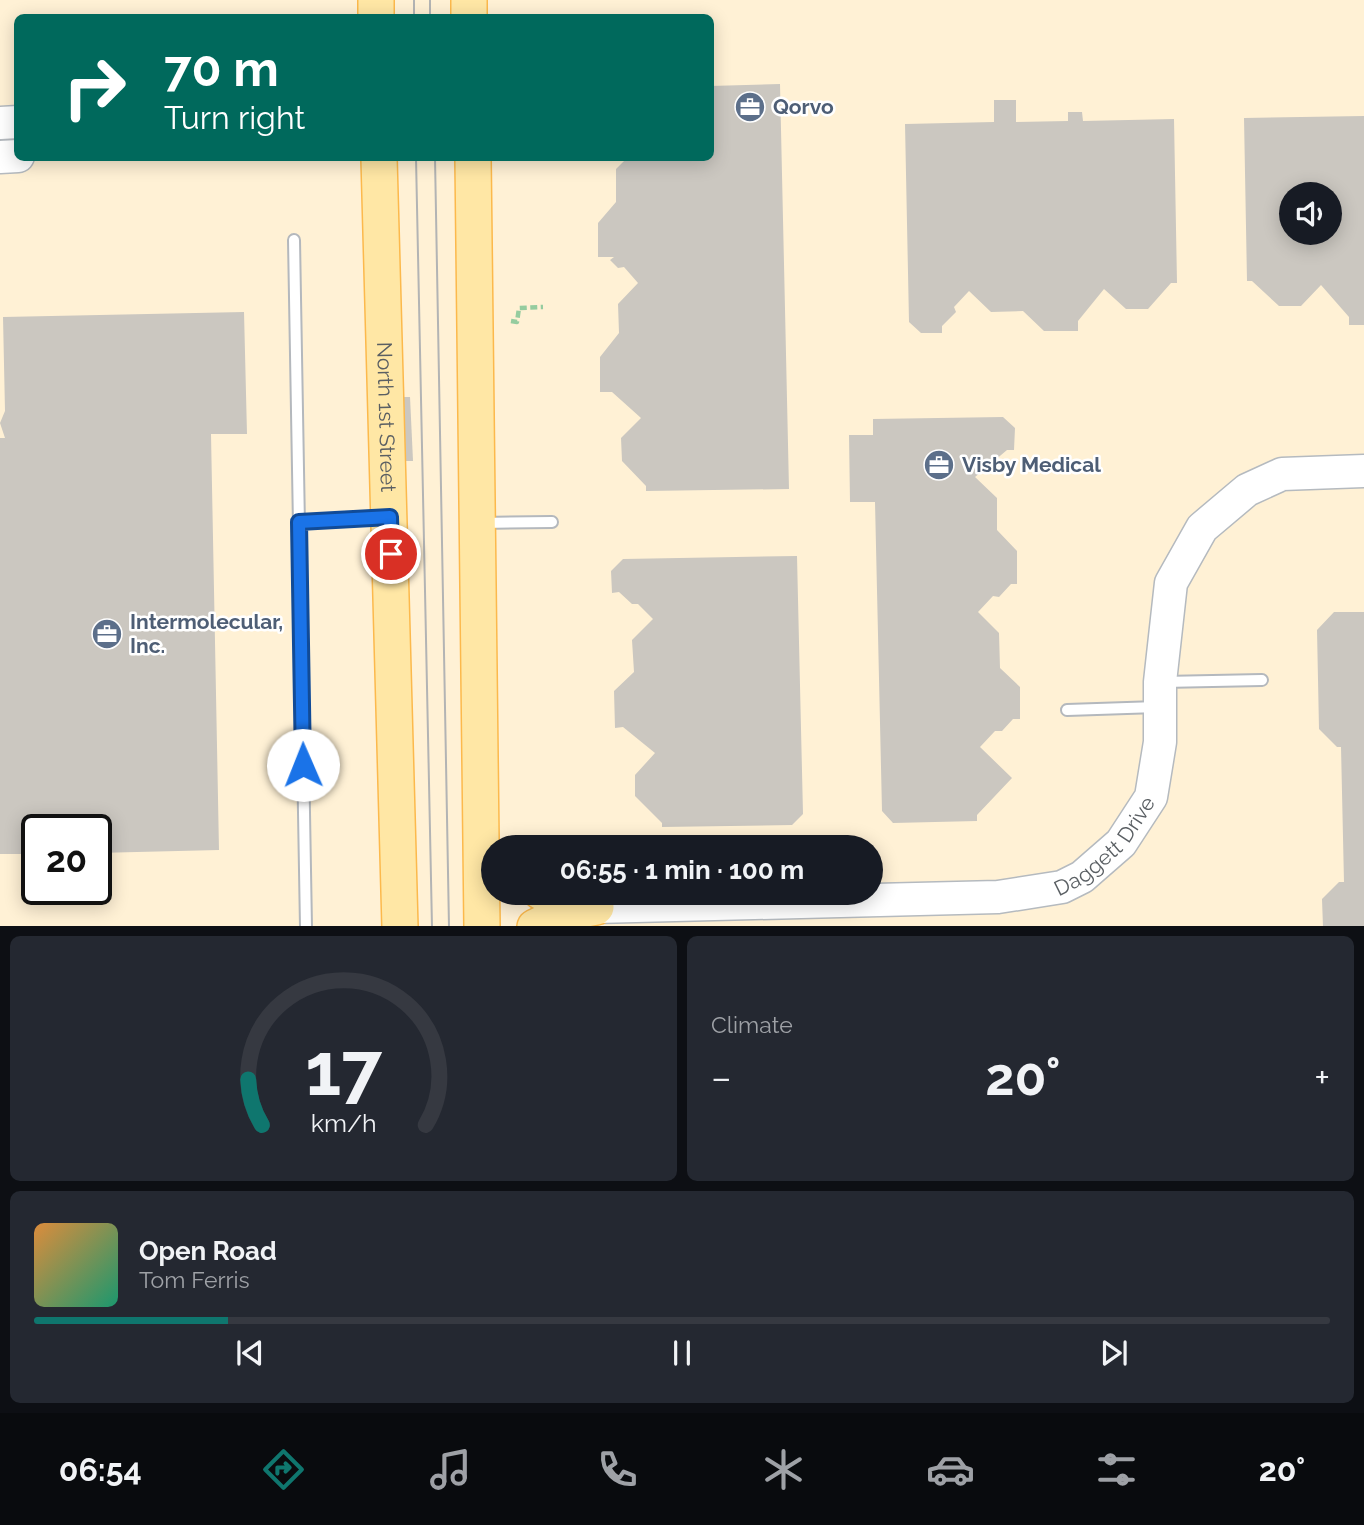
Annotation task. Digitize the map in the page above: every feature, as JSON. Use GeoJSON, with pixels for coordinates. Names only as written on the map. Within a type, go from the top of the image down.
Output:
{"type":"FeatureCollection","features":[{"type":"Feature","properties":{"kind":"main road","name":"North 1st Street"},"geometry":{"type":"LineString","coordinates":[[379,161],[400,926]]}},
{"type":"Feature","properties":{"kind":"main road"},"geometry":{"type":"LineString","coordinates":[[473,161],[482,926]]}},
{"type":"Feature","properties":{"kind":"main road"},"geometry":{"type":"LineString","coordinates":[[479,810],[489,835]]}},
{"type":"Feature","properties":{"kind":"main road"},"geometry":{"type":"LineString","coordinates":[[589,905],[596,907]]}},
{"type":"Feature","properties":{"kind":"main road"},"geometry":{"type":"LineString","coordinates":[[535,926],[562,914],[596,907]]}},
{"type":"Feature","properties":{"kind":"street","name":"Daggett Drive"},"geometry":{"type":"LineString","coordinates":[[596,907],[998,898],[1062,887],[1082,877],[1121,843],[1151,797],[1160,742],[1160,695],[1171,583],[1202,528],[1247,490],[1282,474],[1364,471]]}},
{"type":"Feature","properties":{"kind":"lane"},"geometry":{"type":"LineString","coordinates":[[294,240],[306,926]]}},
{"type":"Feature","properties":{"kind":"lane"},"geometry":{"type":"LineString","coordinates":[[299,522],[390,517]]}},
{"type":"Feature","properties":{"kind":"lane"},"geometry":{"type":"LineString","coordinates":[[477,523],[552,522]]}},
{"type":"Feature","properties":{"kind":"lane"},"geometry":{"type":"LineString","coordinates":[[1066,709],[1262,680]]}},
{"type":"Feature","properties":{"kind":"path"},"geometry":{"type":"LineString","coordinates":[[511,321],[517,322],[519,308],[544,307]]}},
{"type":"Feature","properties":{"kind":"shaded area"},"geometry":{"type":"Polygon","coordinates":[[[0,0],[1364,0],[1364,926],[0,926],[0,0]]]}},
{"type":"Feature","properties":{"kind":"building"},"geometry":{"type":"Polygon","coordinates":[[[780,84],[789,489],[646,491],[646,486],[622,461],[621,438],[641,418],[612,392],[600,392],[600,357],[619,333],[618,304],[638,283],[624,267],[618,268],[610,260],[614,257],[598,257],[598,223],[616,202],[616,169],[624,161],[714,161],[714,86],[780,84]]]}},
{"type":"Feature","properties":{"kind":"building"},"geometry":{"type":"Polygon","coordinates":[[[994,100],[1016,100],[1016,122],[1068,121],[1068,112],[1082,112],[1083,121],[1174,119],[1177,283],[1171,283],[1148,309],[1126,309],[1104,289],[1078,321],[1078,331],[1044,331],[1023,311],[991,312],[969,291],[954,307],[956,312],[942,326],[942,333],[921,333],[909,322],[905,124],[994,122],[994,100]]]}},
{"type":"Feature","properties":{"kind":"building"},"geometry":{"type":"Polygon","coordinates":[[[1364,116],[1364,325],[1349,325],[1349,317],[1321,285],[1301,306],[1279,306],[1252,281],[1247,281],[1244,118],[1364,116]]]}},
{"type":"Feature","properties":{"kind":"building","name":"Intermolecular, Inc."},"geometry":{"type":"Polygon","coordinates":[[[244,312],[247,434],[211,434],[219,850],[112,853],[112,814],[21,814],[21,854],[0,854],[0,438],[5,438],[0,423],[5,411],[3,317],[244,312]]]}},
{"type":"Feature","properties":{"kind":"building"},"geometry":{"type":"Polygon","coordinates":[[[401,397],[410,397],[413,461],[403,461],[401,397]]]}},
{"type":"Feature","properties":{"kind":"building"},"geometry":{"type":"Polygon","coordinates":[[[1003,417],[1015,428],[1014,450],[1007,450],[975,477],[997,498],[997,530],[1017,551],[1017,584],[1011,584],[999,597],[993,596],[978,612],[999,633],[1000,668],[1020,687],[1020,719],[1013,719],[1002,731],[995,731],[980,747],[1012,778],[977,815],[977,821],[893,823],[882,811],[875,502],[850,502],[849,435],[873,435],[873,419],[1003,417]]]}},
{"type":"Feature","properties":{"kind":"building"},"geometry":{"type":"Polygon","coordinates":[[[797,556],[803,814],[792,825],[662,827],[662,823],[635,796],[635,775],[655,753],[623,727],[615,728],[614,691],[634,672],[632,640],[653,619],[638,604],[632,604],[619,592],[612,593],[611,571],[623,559],[797,556]]]}},
{"type":"Feature","properties":{"kind":"building"},"geometry":{"type":"Polygon","coordinates":[[[1334,612],[1364,612],[1364,926],[1323,926],[1322,899],[1339,882],[1344,882],[1341,747],[1337,747],[1319,729],[1317,630],[1334,612]]]}},
{"type":"Feature","properties":{"kind":"tram line"},"geometry":{"type":"LineString","coordinates":[[414,0],[414,14]]}},
{"type":"Feature","properties":{"kind":"tram line"},"geometry":{"type":"LineString","coordinates":[[430,0],[430,14]]}},
{"type":"Feature","properties":{"kind":"tram line"},"geometry":{"type":"LineString","coordinates":[[416,161],[432,926]]}},
{"type":"Feature","properties":{"kind":"tram line"},"geometry":{"type":"LineString","coordinates":[[435,161],[449,926]]}},
{"type":"Feature","properties":{"kind":"place","name":"Qorvo"},"geometry":{"type":"Point","coordinates":[750,107]}},
{"type":"Feature","properties":{"kind":"place","name":"Visby Medical"},"geometry":{"type":"Point","coordinates":[939,465]}},
{"type":"Feature","properties":{"kind":"place","name":"Intermolecular, Inc."},"geometry":{"type":"Point","coordinates":[107,634]}},
{"type":"Feature","properties":{"kind":"route"},"geometry":{"type":"LineString","coordinates":[[303,765],[299,522],[390,517],[391,554]]}}]}
